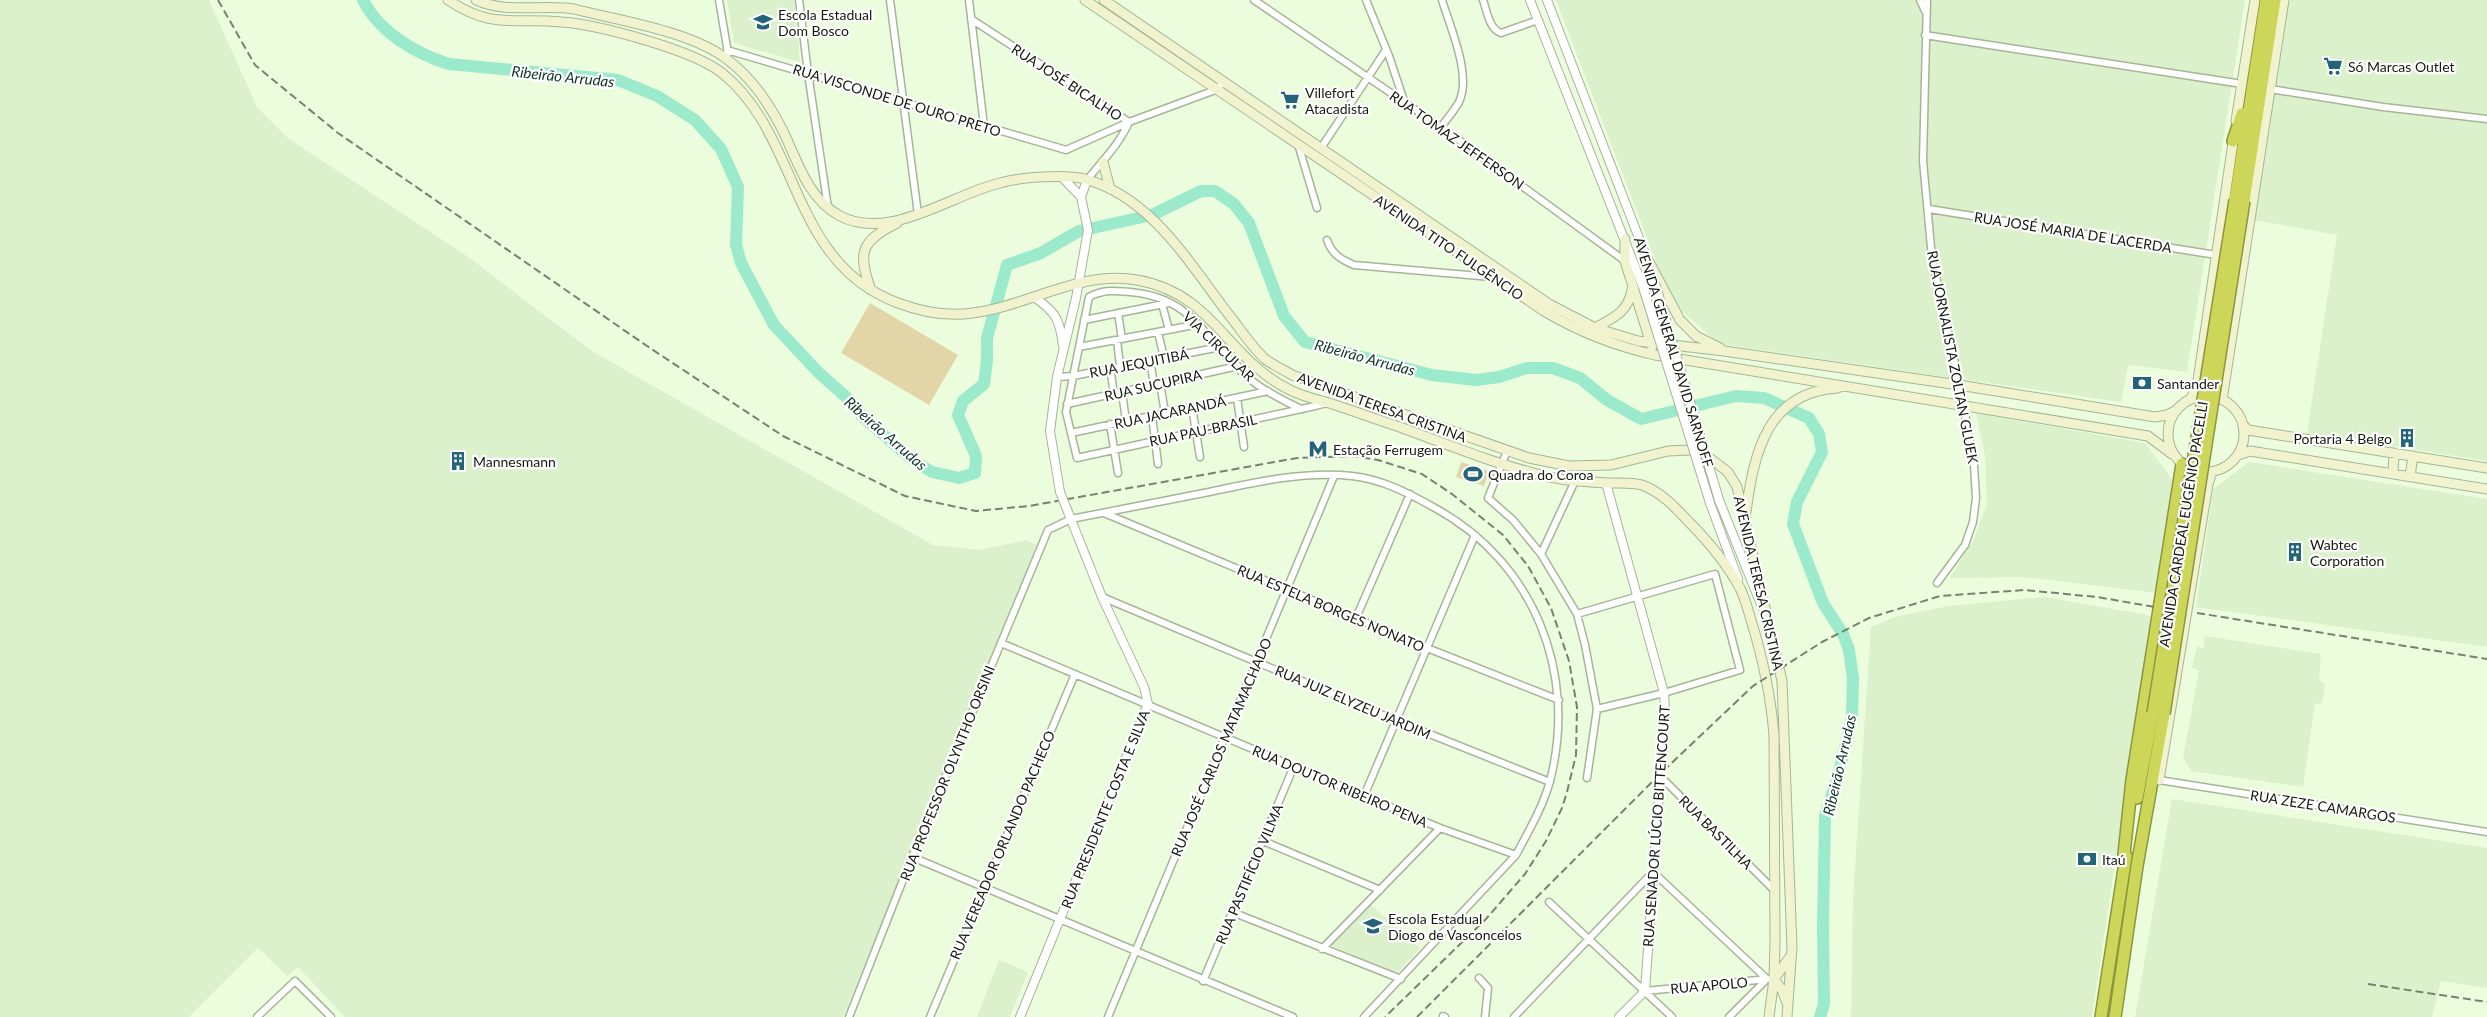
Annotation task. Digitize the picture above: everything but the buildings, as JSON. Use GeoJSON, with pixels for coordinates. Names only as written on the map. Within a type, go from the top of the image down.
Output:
{"type":"FeatureCollection","features":[{"type":"Feature","properties":{"kind":"highway","name":"AVENIDA CARDEAL EUGÊNIO PACELLI"},"geometry":{"type":"LineString","coordinates":[[2101,1017],[2158,714],[2239,200],[2266,0]]}},
{"type":"Feature","properties":{"kind":"highway","name":"AVENIDA CARDEAL EUGÊNIO PACELLI"},"geometry":{"type":"LineString","coordinates":[[2239,200],[2255,131],[2275,0]]}},
{"type":"Feature","properties":{"kind":"highway"},"geometry":{"type":"LineString","coordinates":[[2233,141],[2237,134],[2257,57]]}},
{"type":"Feature","properties":{"kind":"highway"},"geometry":{"type":"LineString","coordinates":[[2255,131],[2270,89]]}},
{"type":"Feature","properties":{"kind":"highway"},"geometry":{"type":"LineString","coordinates":[[2131,864],[2124,854],[2132,780],[2182,464]]}},
{"type":"Feature","properties":{"kind":"highway"},"geometry":{"type":"LineString","coordinates":[[2131,864],[2159,780]]}},
{"type":"Feature","properties":{"kind":"highway","name":"AVENIDA CARDEAL EUGÊNIO PACELLI"},"geometry":{"type":"LineString","coordinates":[[2114,1017],[2131,864]]}},
{"type":"Feature","properties":{"kind":"main road","name":"AVENIDA TERESA CRISTINA"},"geometry":{"type":"LineString","coordinates":[[448,0],[478,17],[501,21],[560,21],[591,27],[678,51],[700,60],[722,73],[746,97],[767,131],[814,231],[829,253],[871,290],[894,302],[940,314],[969,314],[1014,304],[1079,284],[1112,277],[1158,285],[1187,298],[1209,315],[1241,355],[1259,371],[1295,392],[1548,477],[1575,481],[1642,485],[1671,503],[1700,533],[1742,591],[1766,669],[1772,705],[1774,736],[1774,890],[1769,1017]]}},
{"type":"Feature","properties":{"kind":"main road","name":"AVENIDA TERESA CRISTINA"},"geometry":{"type":"LineString","coordinates":[[476,0],[491,6],[524,4],[574,9],[684,37],[728,55],[770,107],[809,186],[828,208],[846,219],[874,224],[914,215],[1000,182],[1062,177],[1087,180],[1120,194],[1155,221],[1170,237],[1265,358],[1292,375],[1529,458],[1569,466],[1611,465],[1668,450],[1690,450],[1711,459],[1728,472],[1738,487],[1746,517],[1767,621],[1782,681],[1792,954],[1788,1013]]}},
{"type":"Feature","properties":{"kind":"main road","name":"AVENIDA TITO FULGÊNCIO"},"geometry":{"type":"LineString","coordinates":[[1085,0],[1321,148],[1549,304],[1596,328],[1650,343],[1724,351]]}},
{"type":"Feature","properties":{"kind":"main road","name":"AVENIDA TITO FULGÊNCIO"},"geometry":{"type":"LineString","coordinates":[[1104,0],[1298,143],[1492,277],[1568,326],[1618,346],[1655,355],[1857,387]]}},
{"type":"Feature","properties":{"kind":"main road","name":"AVENIDA CARDEAL EUGÊNIO PACELLI"},"geometry":{"type":"LineString","coordinates":[[2190,400],[2197,387],[2255,0]]}},
{"type":"Feature","properties":{"kind":"main road","name":"AVENIDA CARDEAL EUGÊNIO PACELLI"},"geometry":{"type":"LineString","coordinates":[[2222,400],[2284,0]]}},
{"type":"Feature","properties":{"kind":"main road"},"geometry":{"type":"LineString","coordinates":[[1103,162],[1110,189]]}},
{"type":"Feature","properties":{"kind":"main road"},"geometry":{"type":"LineString","coordinates":[[871,290],[863,268],[862,253],[869,240],[877,233],[914,215]]}},
{"type":"Feature","properties":{"kind":"main road"},"geometry":{"type":"LineString","coordinates":[[1624,239],[1625,261],[1655,355]]}},
{"type":"Feature","properties":{"kind":"main road"},"geometry":{"type":"LineString","coordinates":[[1647,258],[1680,320],[1696,336],[1724,351],[1960,385],[2155,417],[2168,415],[2190,400],[2200,397],[2222,400],[2235,410],[2242,425],[2244,435],[2238,455]]}},
{"type":"Feature","properties":{"kind":"main road"},"geometry":{"type":"LineString","coordinates":[[1596,328],[1618,316],[1628,305],[1632,286]]}},
{"type":"Feature","properties":{"kind":"main road"},"geometry":{"type":"LineString","coordinates":[[1746,517],[1751,475],[1758,450],[1768,428],[1794,401],[1808,393],[1821,389],[1857,387],[2148,436],[2182,464],[2202,472],[2212,472],[2226,466],[2238,455],[2250,451],[2487,489]]}},
{"type":"Feature","properties":{"kind":"main road"},"geometry":{"type":"LineString","coordinates":[[2172,454],[2168,431],[2171,420],[2177,410]]}},
{"type":"Feature","properties":{"kind":"main road"},"geometry":{"type":"LineString","coordinates":[[2242,425],[2248,430],[2487,468]]}},
{"type":"Feature","properties":{"kind":"main road"},"geometry":{"type":"LineString","coordinates":[[2393,473],[2394,453]]}},
{"type":"Feature","properties":{"kind":"main road"},"geometry":{"type":"LineString","coordinates":[[2410,476],[2413,456]]}},
{"type":"Feature","properties":{"kind":"main road","name":"AVENIDA CARDEAL EUGÊNIO PACELLI"},"geometry":{"type":"LineString","coordinates":[[2159,780],[2206,493],[2212,472]]}},
{"type":"Feature","properties":{"kind":"main road"},"geometry":{"type":"LineString","coordinates":[[1788,1013],[1785,996],[1770,979],[1792,954]]}},
{"type":"Feature","properties":{"kind":"street"},"geometry":{"type":"LineString","coordinates":[[719,0],[728,55]]}},
{"type":"Feature","properties":{"kind":"street"},"geometry":{"type":"LineString","coordinates":[[799,0],[828,208]]}},
{"type":"Feature","properties":{"kind":"street"},"geometry":{"type":"LineString","coordinates":[[890,0],[914,215]]}},
{"type":"Feature","properties":{"kind":"street"},"geometry":{"type":"LineString","coordinates":[[969,0],[984,126]]}},
{"type":"Feature","properties":{"kind":"street","name":"RUA TOMAZ JEFFERSON"},"geometry":{"type":"LineString","coordinates":[[1254,0],[1441,127],[1625,261]]}},
{"type":"Feature","properties":{"kind":"street"},"geometry":{"type":"LineString","coordinates":[[1366,0],[1404,101]]}},
{"type":"Feature","properties":{"kind":"street"},"geometry":{"type":"LineString","coordinates":[[1441,127],[1459,102],[1462,89],[1462,69],[1442,0]]}},
{"type":"Feature","properties":{"kind":"street"},"geometry":{"type":"LineString","coordinates":[[1483,0],[1492,25],[1498,32],[1501,33],[1538,20]]}},
{"type":"Feature","properties":{"kind":"street","name":"AVENIDA GENERAL DAVID SARNOFF"},"geometry":{"type":"LineString","coordinates":[[1530,0],[1643,287],[1710,503],[1742,591]]}},
{"type":"Feature","properties":{"kind":"street","name":"AVENIDA GENERAL DAVID SARNOFF"},"geometry":{"type":"LineString","coordinates":[[1547,0],[1647,258],[1719,500],[1767,621]]}},
{"type":"Feature","properties":{"kind":"street"},"geometry":{"type":"LineString","coordinates":[[1920,0],[1926,12]]}},
{"type":"Feature","properties":{"kind":"street","name":"RUA JORNALISTA ZOLTAN GLUEK"},"geometry":{"type":"LineString","coordinates":[[1927,0],[1923,161],[1932,258],[1960,385],[1974,465],[1976,498],[1973,522],[1965,545],[1937,584]]}},
{"type":"Feature","properties":{"kind":"street","name":"RUA JOSÉ BICALHO"},"geometry":{"type":"LineString","coordinates":[[971,20],[1129,122],[1124,133],[1087,180]]}},
{"type":"Feature","properties":{"kind":"street"},"geometry":{"type":"LineString","coordinates":[[1925,35],[2242,84]]}},
{"type":"Feature","properties":{"kind":"street"},"geometry":{"type":"LineString","coordinates":[[1321,148],[1386,50]]}},
{"type":"Feature","properties":{"kind":"street","name":"RUA VISCONDE DE OURO PRETO"},"geometry":{"type":"LineString","coordinates":[[728,55],[808,73],[1066,150],[1129,122]]}},
{"type":"Feature","properties":{"kind":"street"},"geometry":{"type":"LineString","coordinates":[[1129,122],[1220,85]]}},
{"type":"Feature","properties":{"kind":"street"},"geometry":{"type":"LineString","coordinates":[[2270,89],[2383,107],[2487,119]]}},
{"type":"Feature","properties":{"kind":"street"},"geometry":{"type":"LineString","coordinates":[[1298,143],[1317,208]]}},
{"type":"Feature","properties":{"kind":"street"},"geometry":{"type":"LineString","coordinates":[[1062,177],[1082,199]]}},
{"type":"Feature","properties":{"kind":"street"},"geometry":{"type":"LineString","coordinates":[[1087,180],[1082,199],[1088,230],[1079,284],[1057,377],[1050,431],[1060,492],[1070,515],[1104,513],[1250,483],[1294,477],[1352,476],[1382,483],[1410,494],[1454,518],[1503,562],[1522,589],[1538,617],[1550,648],[1559,700],[1557,742],[1550,782],[1533,824],[1516,855],[1364,1017]]}},
{"type":"Feature","properties":{"kind":"street","name":"RUA JOSÉ MARIA DE LACERDA"},"geometry":{"type":"LineString","coordinates":[[1929,210],[2216,255]]}},
{"type":"Feature","properties":{"kind":"street"},"geometry":{"type":"LineString","coordinates":[[1327,240],[1331,251],[1336,256],[1354,265],[1492,277]]}},
{"type":"Feature","properties":{"kind":"street"},"geometry":{"type":"LineString","coordinates":[[1609,250],[1624,250]]}},
{"type":"Feature","properties":{"kind":"street","name":"VIA CIRCULAR"},"geometry":{"type":"LineString","coordinates":[[1077,458],[1066,412],[1067,404],[1089,297],[1102,290],[1140,293],[1171,302],[1199,324],[1250,379],[1301,409]]}},
{"type":"Feature","properties":{"kind":"street"},"geometry":{"type":"LineString","coordinates":[[1034,298],[1055,315],[1060,326],[1064,350]]}},
{"type":"Feature","properties":{"kind":"street"},"geometry":{"type":"LineString","coordinates":[[1084,320],[1171,302]]}},
{"type":"Feature","properties":{"kind":"street"},"geometry":{"type":"LineString","coordinates":[[1162,304],[1169,330]]}},
{"type":"Feature","properties":{"kind":"street"},"geometry":{"type":"LineString","coordinates":[[1118,313],[1120,366]]}},
{"type":"Feature","properties":{"kind":"street"},"geometry":{"type":"LineString","coordinates":[[1079,347],[1199,324]]}},
{"type":"Feature","properties":{"kind":"street"},"geometry":{"type":"LineString","coordinates":[[1158,332],[1164,358]]}},
{"type":"Feature","properties":{"kind":"street","name":"RUA JEQUITIBÁ"},"geometry":{"type":"LineString","coordinates":[[1057,377],[1073,376],[1220,347]]}},
{"type":"Feature","properties":{"kind":"street"},"geometry":{"type":"LineString","coordinates":[[1150,360],[1165,413]]}},
{"type":"Feature","properties":{"kind":"street","name":"RUA SUCUPIRA"},"geometry":{"type":"LineString","coordinates":[[1067,404],[1238,366]]}},
{"type":"Feature","properties":{"kind":"street"},"geometry":{"type":"LineString","coordinates":[[1110,368],[1114,394]]}},
{"type":"Feature","properties":{"kind":"street","name":"RUA JACARANDÁ"},"geometry":{"type":"LineString","coordinates":[[1071,433],[1268,391]]}},
{"type":"Feature","properties":{"kind":"street"},"geometry":{"type":"LineString","coordinates":[[1122,392],[1126,421]]}},
{"type":"Feature","properties":{"kind":"street"},"geometry":{"type":"LineString","coordinates":[[1237,398],[1244,448]]}},
{"type":"Feature","properties":{"kind":"street","name":"RUA PAU-BRASIL"},"geometry":{"type":"LineString","coordinates":[[1077,458],[1328,403]]}},
{"type":"Feature","properties":{"kind":"street"},"geometry":{"type":"LineString","coordinates":[[1192,407],[1200,456]]}},
{"type":"Feature","properties":{"kind":"street"},"geometry":{"type":"LineString","coordinates":[[1152,416],[1158,464]]}},
{"type":"Feature","properties":{"kind":"street"},"geometry":{"type":"LineString","coordinates":[[1110,424],[1118,473]]}},
{"type":"Feature","properties":{"kind":"street"},"geometry":{"type":"LineString","coordinates":[[1507,451],[1488,498],[1513,520],[1541,554],[1577,614],[1585,645],[1597,709],[1587,778]]}},
{"type":"Feature","properties":{"kind":"street","name":"RUA JOSÉ CARLOS MATAMACHADO"},"geometry":{"type":"LineString","coordinates":[[1108,1017],[1334,476]]}},
{"type":"Feature","properties":{"kind":"street"},"geometry":{"type":"LineString","coordinates":[[1541,554],[1575,481]]}},
{"type":"Feature","properties":{"kind":"street","name":"RUA SENADOR LÚCIO BITTENCOURT"},"geometry":{"type":"LineString","coordinates":[[1606,483],[1664,693],[1665,710],[1645,991]]}},
{"type":"Feature","properties":{"kind":"street"},"geometry":{"type":"LineString","coordinates":[[1356,618],[1410,494]]}},
{"type":"Feature","properties":{"kind":"street","name":"RUA ESTELA BORGES NONATO"},"geometry":{"type":"LineString","coordinates":[[1104,513],[1427,648],[1559,700]]}},
{"type":"Feature","properties":{"kind":"street","name":"RUA PROFESSOR OLYNTHO ORSINI"},"geometry":{"type":"LineString","coordinates":[[849,1017],[912,857],[1048,530],[1070,515]]}},
{"type":"Feature","properties":{"kind":"street","name":"RUA PRESIDENTE COSTA E SILVA"},"geometry":{"type":"LineString","coordinates":[[1020,1017],[1148,704],[1144,687],[1102,597],[1070,515]]}},
{"type":"Feature","properties":{"kind":"street"},"geometry":{"type":"LineString","coordinates":[[1364,796],[1475,535]]}},
{"type":"Feature","properties":{"kind":"street"},"geometry":{"type":"LineString","coordinates":[[1577,614],[1715,574],[1740,670],[1664,693],[1597,709]]}},
{"type":"Feature","properties":{"kind":"street","name":"RUA JUIZ ELYZEU JARDIM"},"geometry":{"type":"LineString","coordinates":[[1102,597],[1397,721],[1550,782]]}},
{"type":"Feature","properties":{"kind":"street","name":"RUA DOUTOR RIBEIRO PENA"},"geometry":{"type":"LineString","coordinates":[[1001,643],[1440,828],[1516,855]]}},
{"type":"Feature","properties":{"kind":"street","name":"RUA VEREADOR ORLANDO PACHECO"},"geometry":{"type":"LineString","coordinates":[[930,1017],[1075,674]]}},
{"type":"Feature","properties":{"kind":"street","name":"RUA PASTIFÍCIO VILMA"},"geometry":{"type":"LineString","coordinates":[[1203,981],[1294,766]]}},
{"type":"Feature","properties":{"kind":"street","name":"RUA BASTILHA"},"geometry":{"type":"LineString","coordinates":[[1659,775],[1774,890]]}},
{"type":"Feature","properties":{"kind":"street","name":"RUA ZEZE CAMARGOS"},"geometry":{"type":"LineString","coordinates":[[2159,780],[2487,832]]}},
{"type":"Feature","properties":{"kind":"street"},"geometry":{"type":"LineString","coordinates":[[1322,949],[1440,828]]}},
{"type":"Feature","properties":{"kind":"street"},"geometry":{"type":"LineString","coordinates":[[1263,841],[1380,890]]}},
{"type":"Feature","properties":{"kind":"street"},"geometry":{"type":"LineString","coordinates":[[912,857],[1060,921],[1293,1017]]}},
{"type":"Feature","properties":{"kind":"street"},"geometry":{"type":"LineString","coordinates":[[1514,1017],[1653,872],[1770,979],[1729,1017]]}},
{"type":"Feature","properties":{"kind":"street"},"geometry":{"type":"LineString","coordinates":[[1549,902],[1590,938],[1672,1017]]}},
{"type":"Feature","properties":{"kind":"street"},"geometry":{"type":"LineString","coordinates":[[1232,912],[1401,979]]}},
{"type":"Feature","properties":{"kind":"street"},"geometry":{"type":"LineString","coordinates":[[1479,978],[1488,988],[1485,1017]]}},
{"type":"Feature","properties":{"kind":"street","name":"RUA APOLO"},"geometry":{"type":"LineString","coordinates":[[1645,991],[1770,979]]}},
{"type":"Feature","properties":{"kind":"street"},"geometry":{"type":"LineString","coordinates":[[258,1017],[295,981],[331,1017]]}},
{"type":"Feature","properties":{"kind":"street"},"geometry":{"type":"LineString","coordinates":[[1620,1017],[1645,991]]}},
{"type":"Feature","properties":{"kind":"shaded area"},"geometry":{"type":"Polygon","coordinates":[[[0,0],[209,0],[257,107],[289,139],[467,256],[590,350],[933,545],[980,550],[1026,540],[1037,545],[843,1017],[345,1017],[298,967],[287,976],[258,948],[189,1017],[0,1017],[0,0]]]}},
{"type":"Feature","properties":{"kind":"shaded area","name":"Escola Estadual Dom Bosco"},"geometry":{"type":"Polygon","coordinates":[[[727,0],[794,0],[800,62],[734,43],[727,0]]]}},
{"type":"Feature","properties":{"kind":"shaded area"},"geometry":{"type":"Polygon","coordinates":[[[1556,0],[2245,0],[2187,372],[2128,365],[2121,402],[1719,344],[1671,301],[1556,0]]]}},
{"type":"Feature","properties":{"kind":"shaded area"},"geometry":{"type":"Polygon","coordinates":[[[2288,0],[2487,0],[2487,461],[2307,433],[2337,235],[2255,220],[2288,0]]]}},
{"type":"Feature","properties":{"kind":"shaded area"},"geometry":{"type":"Polygon","coordinates":[[[870,303],[958,355],[929,405],[841,353],[870,303]]]}},
{"type":"Feature","properties":{"kind":"shaded area"},"geometry":{"type":"Polygon","coordinates":[[[1976,413],[2145,443],[2172,479],[2157,593],[2023,577],[1950,578],[1974,539],[1987,504],[1985,456],[1976,413]]]}},
{"type":"Feature","properties":{"kind":"shaded area","name":"Quadra do Coroa"},"geometry":{"type":"Polygon","coordinates":[[[1461,462],[1489,471],[1484,486],[1456,477],[1461,462]]]}},
{"type":"Feature","properties":{"kind":"shaded area"},"geometry":{"type":"Polygon","coordinates":[[[2249,462],[2487,499],[2487,647],[2196,607],[2213,489],[2249,462]]]}},
{"type":"Feature","properties":{"kind":"shaded area"},"geometry":{"type":"Polygon","coordinates":[[[2045,597],[2147,615],[2152,618],[2092,1017],[1851,1017],[1853,897],[1871,627],[1895,617],[1948,606],[2045,597]]]}},
{"type":"Feature","properties":{"kind":"shaded area"},"geometry":{"type":"Polygon","coordinates":[[[2205,636],[2321,654],[2319,680],[2325,684],[2322,703],[2315,704],[2303,787],[2191,771],[2183,757],[2199,671],[2192,668],[2197,646],[2203,649],[2205,636]]]}},
{"type":"Feature","properties":{"kind":"shaded area"},"geometry":{"type":"Polygon","coordinates":[[[2172,799],[2487,848],[2487,988],[2441,981],[2432,1017],[2135,1017],[2172,799]]]}},
{"type":"Feature","properties":{"kind":"shaded area","name":"Escola Estadual Diogo de Vasconcelos"},"geometry":{"type":"Polygon","coordinates":[[[1371,905],[1420,948],[1396,974],[1332,946],[1371,905]]]}},
{"type":"Feature","properties":{"kind":"shaded area"},"geometry":{"type":"Polygon","coordinates":[[[999,960],[1028,972],[1010,1017],[977,1017],[999,960]]]}},
{"type":"Feature","properties":{"kind":"waterway","name":"Ribeirão Arrudas"},"geometry":{"type":"LineString","coordinates":[[363,0],[370,12],[389,32],[412,48],[436,60],[449,64],[618,80],[657,96],[695,120],[721,149],[738,187],[736,245],[741,263],[774,325],[819,373],[845,396],[864,418],[914,461],[932,472],[959,478],[975,473],[976,456],[958,415],[963,401],[984,384],[987,338],[1007,265],[1041,253],[1079,231],[1152,215],[1201,191],[1215,191],[1234,204],[1249,223],[1284,316],[1305,342],[1432,375],[1476,380],[1499,377],[1527,368],[1553,368],[1580,378],[1607,400],[1641,419],[1736,396],[1764,398],[1809,418],[1819,434],[1822,452],[1797,502],[1793,524],[1823,603],[1843,634],[1849,650],[1853,678],[1852,718],[1837,780],[1825,816],[1824,1004],[1820,1017]]}},
{"type":"Feature","properties":{"kind":"railway"},"geometry":{"type":"LineString","coordinates":[[218,0],[255,65],[338,133],[647,346],[783,436],[905,496],[976,511],[1029,506],[1297,458],[1353,456],[1378,460],[1422,474],[1452,494],[1503,535],[1528,566],[1551,608],[1569,661],[1577,707],[1576,755],[1567,792],[1562,808],[1546,841],[1525,874],[1486,919],[1385,1017]]}},
{"type":"Feature","properties":{"kind":"railway"},"geometry":{"type":"LineString","coordinates":[[1417,1017],[1659,775],[1753,686],[1822,642],[1869,618],[1940,596],[2024,590],[2097,597],[2155,607]]}},
{"type":"Feature","properties":{"kind":"railway"},"geometry":{"type":"LineString","coordinates":[[2197,613],[2487,659]]}},
{"type":"Feature","properties":{"kind":"railway"},"geometry":{"type":"LineString","coordinates":[[2368,984],[2487,1002]]}},
{"type":"Feature","properties":{"kind":"place","name":"Escola Estadual Dom Bosco"},"geometry":{"type":"Point","coordinates":[763,22]}},
{"type":"Feature","properties":{"kind":"place","name":"Só Marcas Outlet"},"geometry":{"type":"Point","coordinates":[2333,66]}},
{"type":"Feature","properties":{"kind":"place","name":"Villefort Atacadista"},"geometry":{"type":"Point","coordinates":[1290,100]}},
{"type":"Feature","properties":{"kind":"place","name":"Santander"},"geometry":{"type":"Point","coordinates":[2142,383]}},
{"type":"Feature","properties":{"kind":"place","name":"Portaria 4 Belgo"},"geometry":{"type":"Point","coordinates":[2407,438]}},
{"type":"Feature","properties":{"kind":"place","name":"Estação Ferrugem"},"geometry":{"type":"Point","coordinates":[1318,449]}},
{"type":"Feature","properties":{"kind":"place","name":"Mannesmann"},"geometry":{"type":"Point","coordinates":[458,461]}},
{"type":"Feature","properties":{"kind":"place","name":"Quadra do Coroa"},"geometry":{"type":"Point","coordinates":[1473,474]}},
{"type":"Feature","properties":{"kind":"place","name":"Wabtec Corporation"},"geometry":{"type":"Point","coordinates":[2295,552]}},
{"type":"Feature","properties":{"kind":"place","name":"Itaú"},"geometry":{"type":"Point","coordinates":[2087,859]}},
{"type":"Feature","properties":{"kind":"place","name":"Escola Estadual Diogo de Vasconcelos"},"geometry":{"type":"Point","coordinates":[1373,926]}}]}
